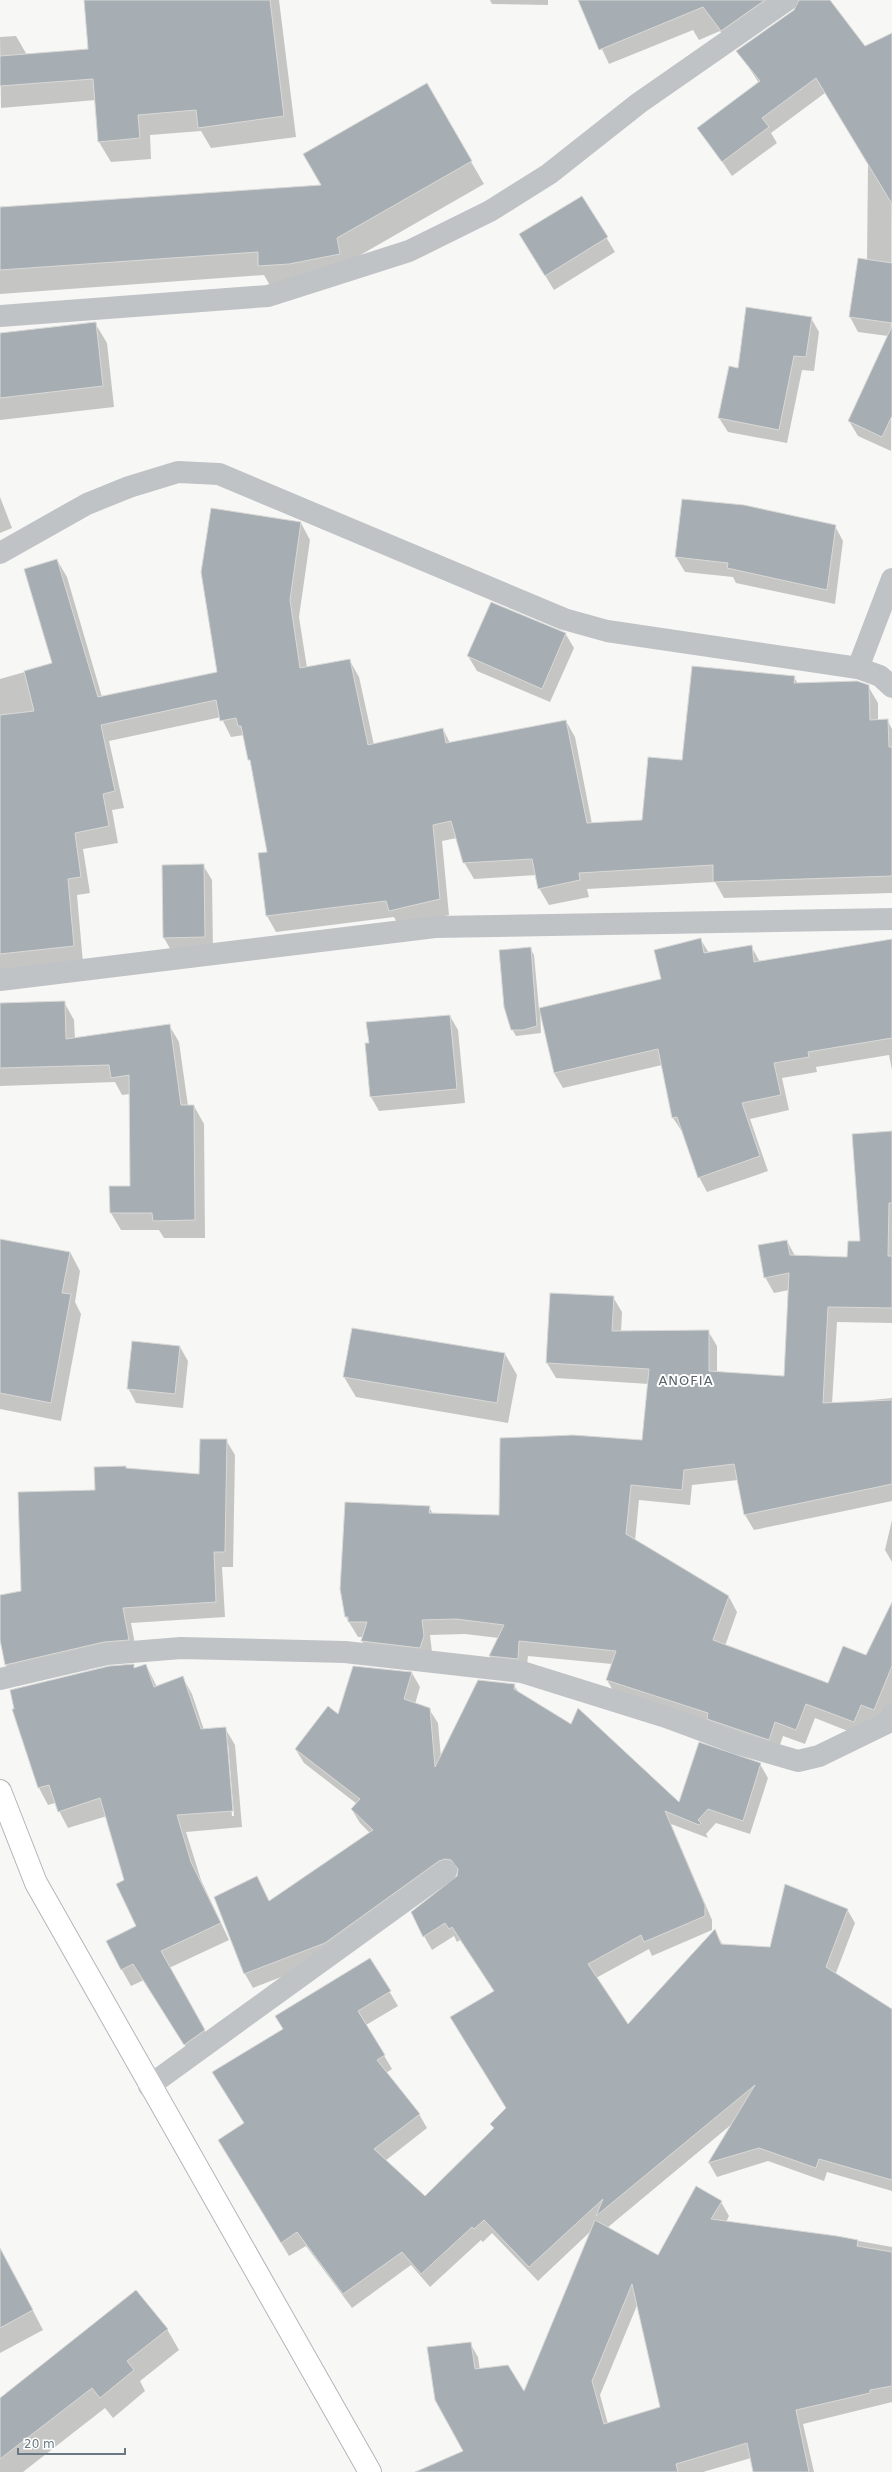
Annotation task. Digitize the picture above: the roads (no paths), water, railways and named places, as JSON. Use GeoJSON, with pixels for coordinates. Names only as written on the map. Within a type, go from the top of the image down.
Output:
{"type":"FeatureCollection","features":[{"type":"Feature","properties":{"kind":"main road"},"geometry":{"type":"LineString","coordinates":[[0,1791],[36,1883],[149,2086],[370,2472]]}},
{"type":"Feature","properties":{"kind":"street"},"geometry":{"type":"LineString","coordinates":[[0,316],[268,296],[408,251],[490,211],[549,174],[639,103],[787,0]]}},
{"type":"Feature","properties":{"kind":"street"},"geometry":{"type":"LineString","coordinates":[[0,553],[87,504],[129,487],[178,472],[219,474],[564,619],[607,631],[858,668],[880,676],[892,687]]}},
{"type":"Feature","properties":{"kind":"street"},"geometry":{"type":"LineString","coordinates":[[858,668],[892,579]]}},
{"type":"Feature","properties":{"kind":"street"},"geometry":{"type":"LineString","coordinates":[[0,980],[435,927],[892,919]]}},
{"type":"Feature","properties":{"kind":"street"},"geometry":{"type":"LineString","coordinates":[[0,1679],[107,1654],[181,1648],[345,1652],[522,1672],[666,1717],[736,1743],[798,1761],[819,1756],[889,1722],[892,1714]]}},
{"type":"Feature","properties":{"kind":"street"},"geometry":{"type":"LineString","coordinates":[[149,2086],[446,1871]]}},
{"type":"Feature","properties":{"kind":"district","name":"ANOFIA"},"geometry":{"type":"Point","coordinates":[686,1380]}}]}
